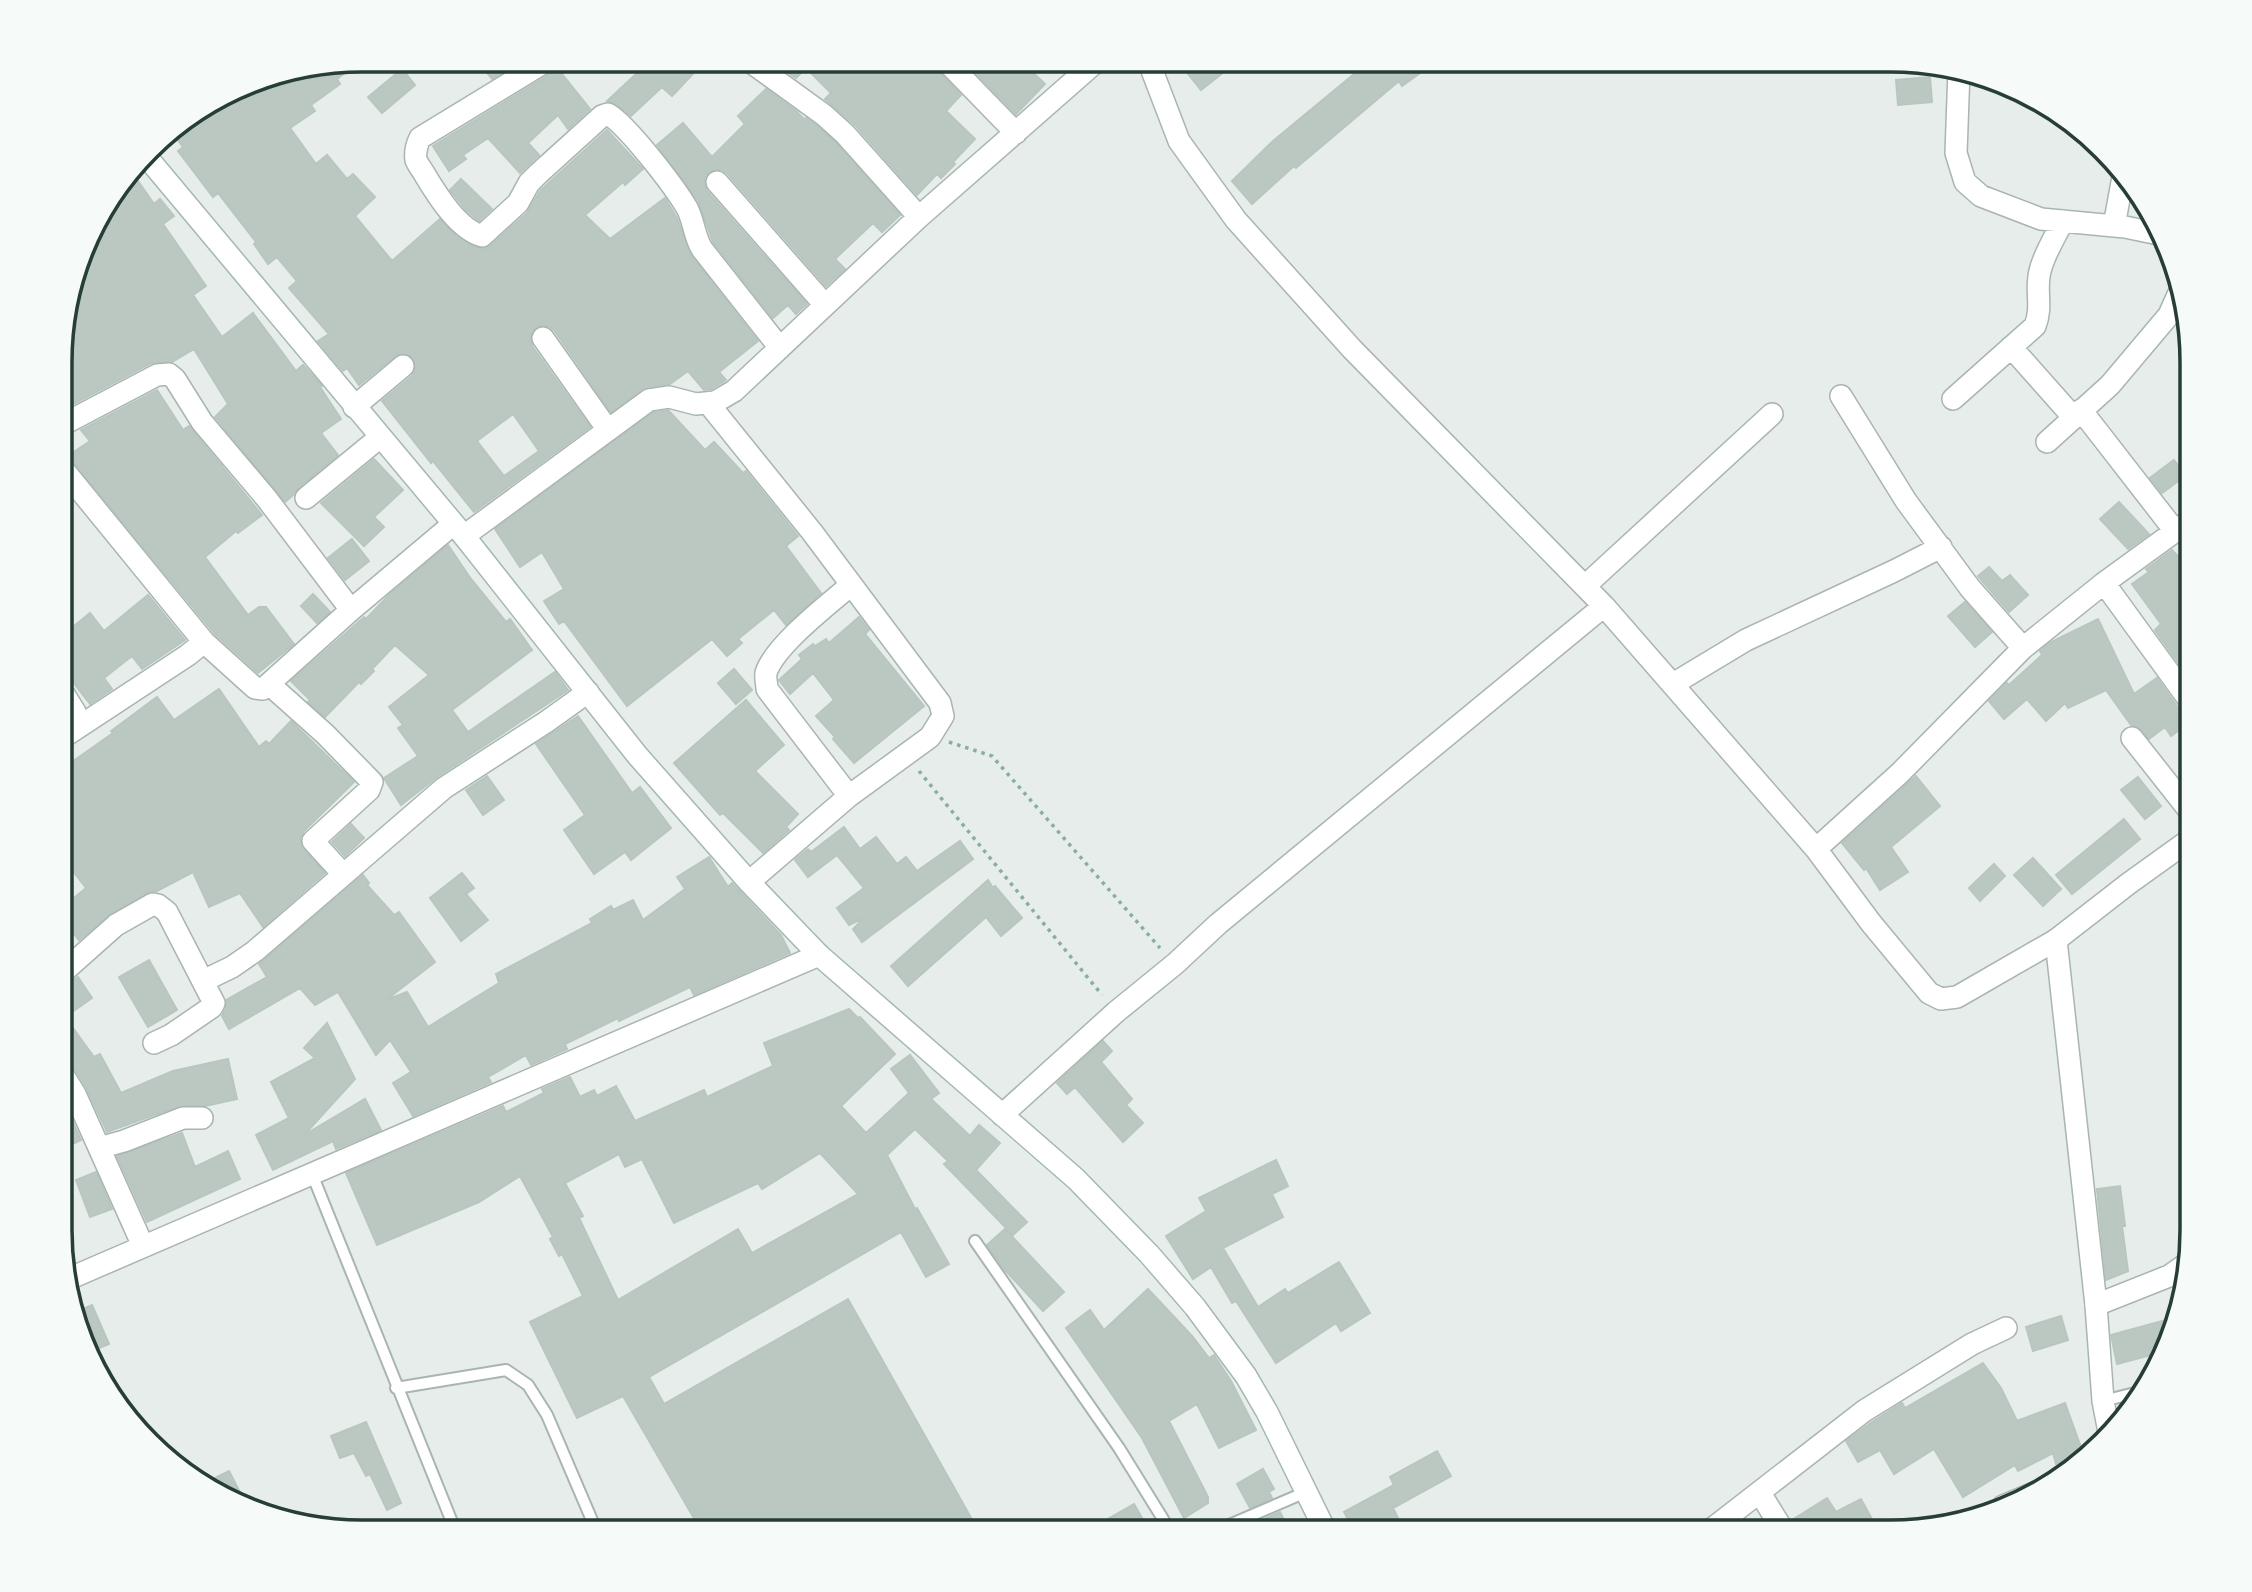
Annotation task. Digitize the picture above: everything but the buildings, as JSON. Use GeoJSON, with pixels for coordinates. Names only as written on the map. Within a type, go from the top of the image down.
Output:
{"type":"FeatureCollection","features":[{"type":"Feature","properties":{"kind":"street"},"geometry":{"type":"LineString","coordinates":[[528,72],[418,142],[416,160],[438,198],[455,216],[482,236],[518,203],[529,183],[538,174],[602,116],[608,114],[633,138],[677,193],[688,210],[695,238],[702,249],[780,348]]}},
{"type":"Feature","properties":{"kind":"street"},"geometry":{"type":"LineString","coordinates":[[765,72],[824,115],[845,134],[919,217]]}},
{"type":"Feature","properties":{"kind":"street"},"geometry":{"type":"LineString","coordinates":[[957,72],[1016,133]]}},
{"type":"Feature","properties":{"kind":"street"},"geometry":{"type":"LineString","coordinates":[[72,480],[204,642],[255,688],[263,689],[351,610],[458,530],[649,400],[669,397],[696,404],[708,403],[734,391],[919,217],[1085,72]]}},
{"type":"Feature","properties":{"kind":"street"},"geometry":{"type":"LineString","coordinates":[[1153,72],[1179,141],[1236,219],[1352,349],[1585,586],[1674,684],[1816,849],[1928,993],[1941,999],[1957,997],[2056,940],[2180,847]]}},
{"type":"Feature","properties":{"kind":"street"},"geometry":{"type":"LineString","coordinates":[[1959,80],[1956,153],[1965,182],[1981,196],[2041,219],[2150,232]]}},
{"type":"Feature","properties":{"kind":"street"},"geometry":{"type":"LineString","coordinates":[[151,163],[458,530],[637,755],[749,882],[819,955],[1076,1179],[1149,1254],[1195,1307],[1246,1376],[1267,1412],[1320,1520]]}},
{"type":"Feature","properties":{"kind":"street"},"geometry":{"type":"LineString","coordinates":[[717,181],[825,305]]}},
{"type":"Feature","properties":{"kind":"street"},"geometry":{"type":"LineString","coordinates":[[2114,226],[2121,187]]}},
{"type":"Feature","properties":{"kind":"street"},"geometry":{"type":"LineString","coordinates":[[1953,399],[2035,326],[2040,314],[2040,271],[2063,221]]}},
{"type":"Feature","properties":{"kind":"street"},"geometry":{"type":"LineString","coordinates":[[2047,442],[2110,384],[2169,315],[2174,303]]}},
{"type":"Feature","properties":{"kind":"street"},"geometry":{"type":"LineString","coordinates":[[542,338],[608,430]]}},
{"type":"Feature","properties":{"kind":"street"},"geometry":{"type":"LineString","coordinates":[[2011,348],[2180,522]]}},
{"type":"Feature","properties":{"kind":"street"},"geometry":{"type":"LineString","coordinates":[[354,407],[403,366]]}},
{"type":"Feature","properties":{"kind":"street"},"geometry":{"type":"LineString","coordinates":[[72,420],[158,375],[169,374],[175,379],[202,422],[274,509],[351,610]]}},
{"type":"Feature","properties":{"kind":"street"},"geometry":{"type":"LineString","coordinates":[[1841,396],[1906,501],[1970,588],[2023,648]]}},
{"type":"Feature","properties":{"kind":"street"},"geometry":{"type":"LineString","coordinates":[[708,403],[812,532],[940,704],[943,716],[930,737],[849,796],[749,882]]}},
{"type":"Feature","properties":{"kind":"street"},"geometry":{"type":"LineString","coordinates":[[1585,586],[1772,414]]}},
{"type":"Feature","properties":{"kind":"street"},"geometry":{"type":"LineString","coordinates":[[306,498],[379,438]]}},
{"type":"Feature","properties":{"kind":"street"},"geometry":{"type":"LineString","coordinates":[[1816,849],[1900,773],[2023,648],[2104,583],[2180,527]]}},
{"type":"Feature","properties":{"kind":"street"},"geometry":{"type":"LineString","coordinates":[[1674,684],[1746,640],[1894,572],[1941,547]]}},
{"type":"Feature","properties":{"kind":"street"},"geometry":{"type":"LineString","coordinates":[[2104,583],[2180,688]]}},
{"type":"Feature","properties":{"kind":"street"},"geometry":{"type":"LineString","coordinates":[[849,796],[767,689],[766,673],[778,653],[811,619],[851,585]]}},
{"type":"Feature","properties":{"kind":"street"},"geometry":{"type":"LineString","coordinates":[[1002,1115],[1218,924],[1604,606]]}},
{"type":"Feature","properties":{"kind":"street"},"geometry":{"type":"LineString","coordinates":[[72,731],[204,642]]}},
{"type":"Feature","properties":{"kind":"street"},"geometry":{"type":"LineString","coordinates":[[270,684],[372,782],[369,790],[313,841],[343,874]]}},
{"type":"Feature","properties":{"kind":"street"},"geometry":{"type":"LineString","coordinates":[[203,981],[232,967],[255,951],[444,788],[588,692]]}},
{"type":"Feature","properties":{"kind":"street"},"geometry":{"type":"LineString","coordinates":[[72,707],[80,726]]}},
{"type":"Feature","properties":{"kind":"street"},"geometry":{"type":"LineString","coordinates":[[2132,737],[2180,799]]}},
{"type":"Feature","properties":{"kind":"street"},"geometry":{"type":"LineString","coordinates":[[72,964],[116,925],[153,904],[167,912],[212,998],[212,1007],[171,1035],[154,1043]]}},
{"type":"Feature","properties":{"kind":"street"},"geometry":{"type":"LineString","coordinates":[[2056,940],[2107,1423]]}},
{"type":"Feature","properties":{"kind":"street"},"geometry":{"type":"LineString","coordinates":[[75,1276],[819,955]]}},
{"type":"Feature","properties":{"kind":"street"},"geometry":{"type":"LineString","coordinates":[[72,1089],[144,1246]]}},
{"type":"Feature","properties":{"kind":"street"},"geometry":{"type":"LineString","coordinates":[[99,1148],[183,1118],[202,1118]]}},
{"type":"Feature","properties":{"kind":"street"},"geometry":{"type":"LineString","coordinates":[[2096,1305],[2169,1276],[2178,1270]]}},
{"type":"Feature","properties":{"kind":"street"},"geometry":{"type":"LineString","coordinates":[[1724,1520],[1864,1411],[1972,1344],[2007,1328]]}},
{"type":"Feature","properties":{"kind":"street"},"geometry":{"type":"LineString","coordinates":[[1760,1493],[1777,1520]]}},
{"type":"Feature","properties":{"kind":"lane"},"geometry":{"type":"LineString","coordinates":[[312,1174],[451,1520]]}},
{"type":"Feature","properties":{"kind":"lane"},"geometry":{"type":"LineString","coordinates":[[975,1241],[1119,1448],[1164,1520]]}},
{"type":"Feature","properties":{"kind":"lane"},"geometry":{"type":"LineString","coordinates":[[396,1388],[506,1370],[528,1385],[547,1415],[592,1520]]}},
{"type":"Feature","properties":{"kind":"lane"},"geometry":{"type":"LineString","coordinates":[[2103,1401],[2129,1395]]}},
{"type":"Feature","properties":{"kind":"lane"},"geometry":{"type":"LineString","coordinates":[[1241,1520],[1306,1492]]}},
{"type":"Feature","properties":{"kind":"path"},"geometry":{"type":"LineString","coordinates":[[930,737],[992,756],[1175,964]]}},
{"type":"Feature","properties":{"kind":"path"},"geometry":{"type":"LineString","coordinates":[[907,756],[1116,1012]]}}]}
